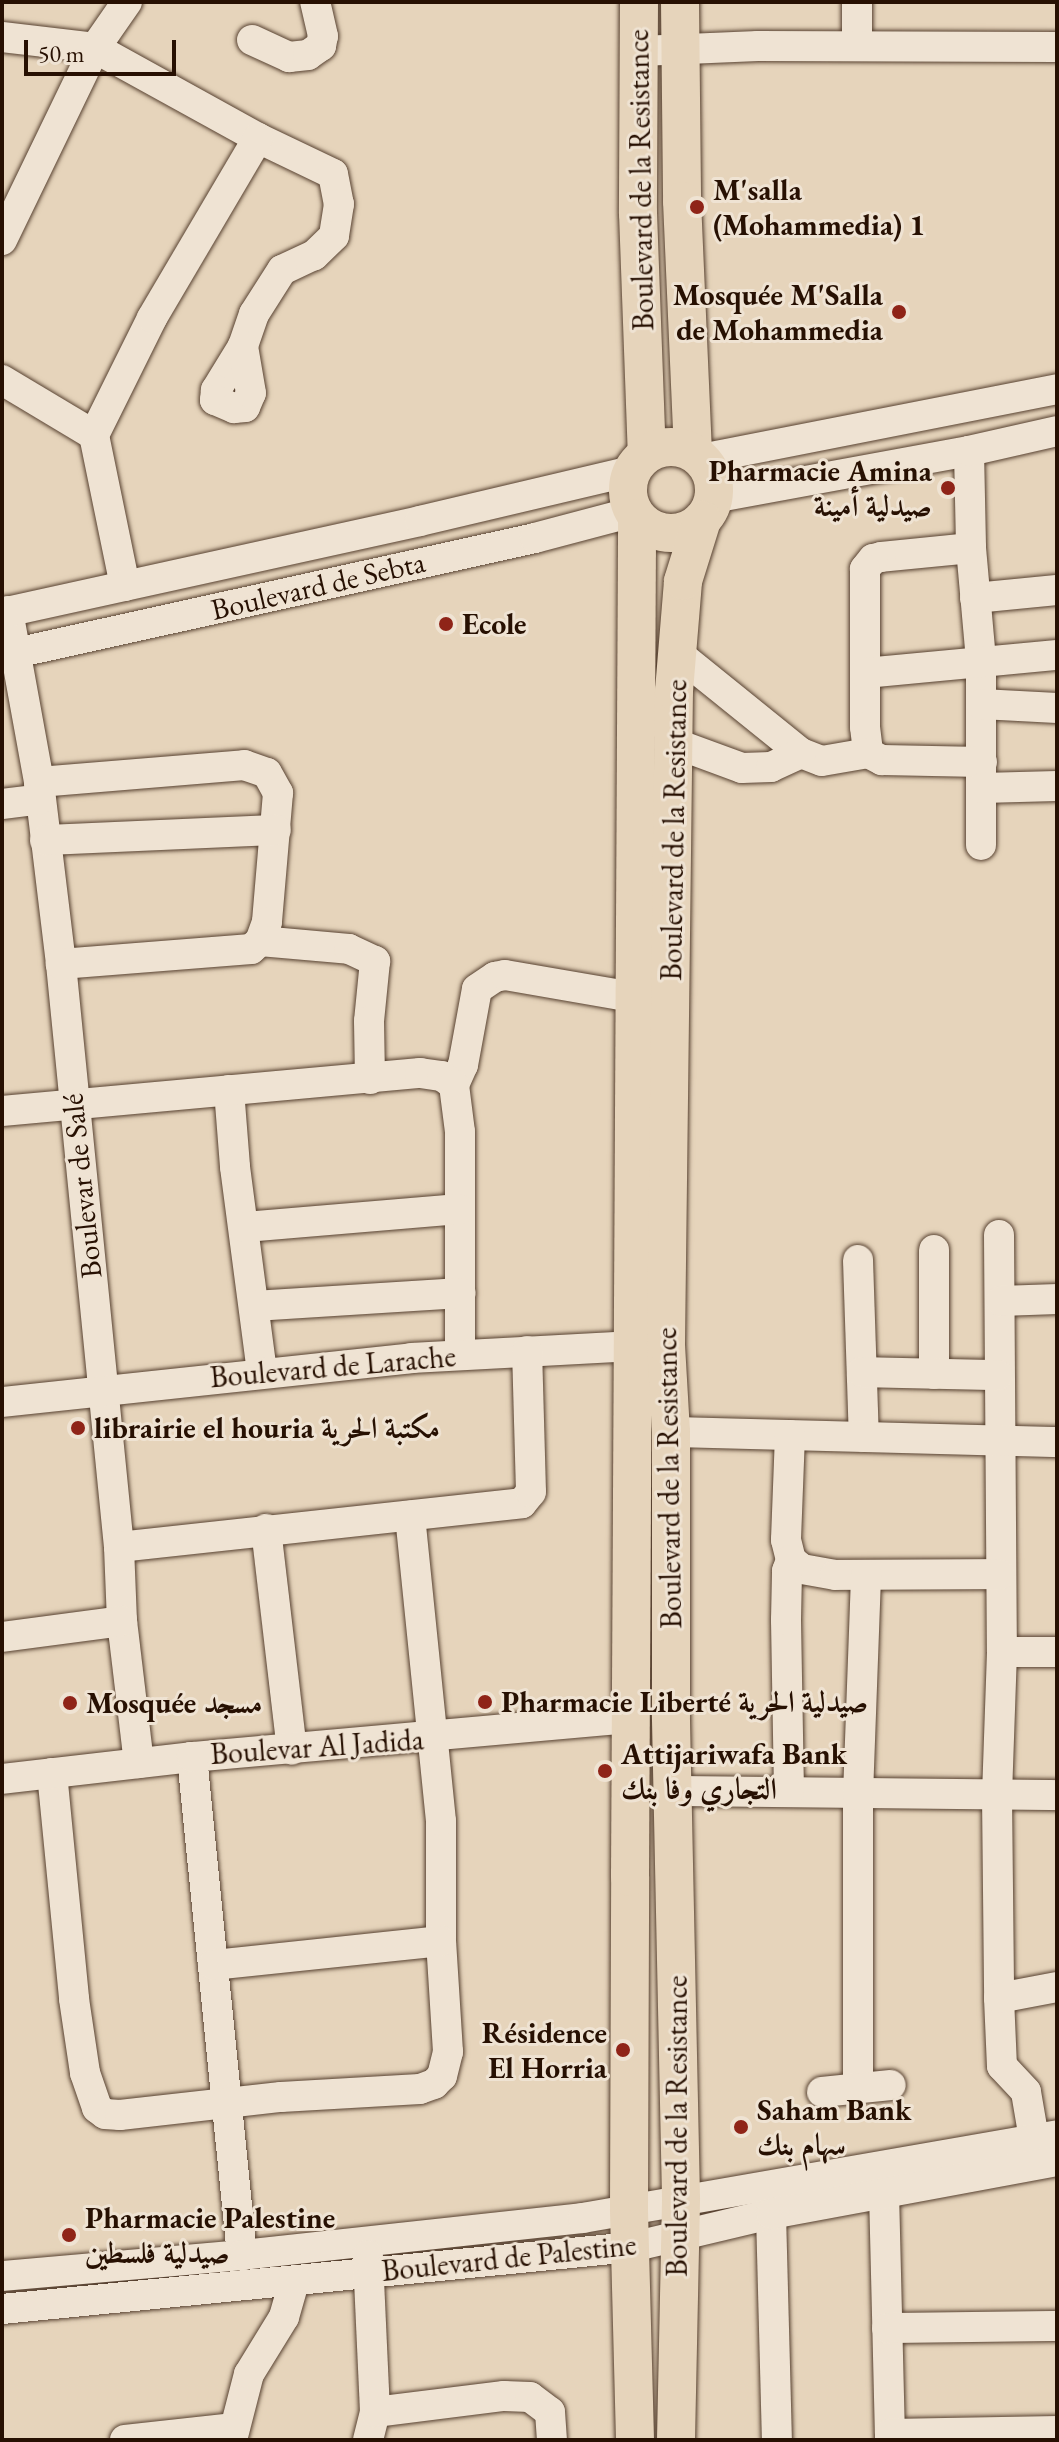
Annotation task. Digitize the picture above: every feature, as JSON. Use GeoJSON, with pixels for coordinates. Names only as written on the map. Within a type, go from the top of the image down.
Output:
{"type":"FeatureCollection","features":[{"type":"Feature","properties":{"kind":"main road","name":"Boulevard de la Resistance"},"geometry":{"type":"LineString","coordinates":[[639,2],[639,462]]}},
{"type":"Feature","properties":{"kind":"main road","name":"Boulevard de la Resistance"},"geometry":{"type":"LineString","coordinates":[[680,2],[697,456]]}},
{"type":"Feature","properties":{"kind":"main road"},"geometry":{"type":"LineString","coordinates":[[669,446],[697,456],[710,471],[708,509],[691,528],[662,533],[635,515],[627,484],[639,462],[669,446]]}},
{"type":"Feature","properties":{"kind":"main road","name":"Boulevard de la Resistance"},"geometry":{"type":"LineString","coordinates":[[635,2440],[629,2209],[631,1718],[677,653],[683,581],[708,509]]}},
{"type":"Feature","properties":{"kind":"main road","name":"Boulevard de la Resistance"},"geometry":{"type":"LineString","coordinates":[[635,515],[633,997],[649,1345],[671,1432],[672,1791],[682,2217],[677,2281],[676,2440]]}},
{"type":"Feature","properties":{"kind":"street"},"geometry":{"type":"LineString","coordinates":[[2,240],[95,48],[127,2]]}},
{"type":"Feature","properties":{"kind":"street"},"geometry":{"type":"LineString","coordinates":[[252,40],[289,57],[308,55],[321,46],[323,36],[315,2]]}},
{"type":"Feature","properties":{"kind":"street"},"geometry":{"type":"LineString","coordinates":[[857,2],[857,46]]}},
{"type":"Feature","properties":{"kind":"street"},"geometry":{"type":"LineString","coordinates":[[2,37],[95,48],[258,138],[329,170],[337,186],[339,204],[331,241],[314,255],[282,270],[254,314],[243,346]]}},
{"type":"Feature","properties":{"kind":"street"},"geometry":{"type":"LineString","coordinates":[[640,51],[857,46],[1057,47]]}},
{"type":"Feature","properties":{"kind":"street"},"geometry":{"type":"LineString","coordinates":[[125,586],[94,435],[152,318],[258,138]]}},
{"type":"Feature","properties":{"kind":"street"},"geometry":{"type":"LineString","coordinates":[[2,380],[94,435]]}},
{"type":"Feature","properties":{"kind":"street"},"geometry":{"type":"LineString","coordinates":[[697,456],[1057,389]]}},
{"type":"Feature","properties":{"kind":"street"},"geometry":{"type":"LineString","coordinates":[[708,509],[1057,431]]}},
{"type":"Feature","properties":{"kind":"street"},"geometry":{"type":"LineString","coordinates":[[969,451],[971,548],[981,661],[981,845]]}},
{"type":"Feature","properties":{"kind":"street","name":"Boulevard de Sebta"},"geometry":{"type":"LineString","coordinates":[[5,612],[639,462]]}},
{"type":"Feature","properties":{"kind":"street","name":"Boulevard de Sebta"},"geometry":{"type":"LineString","coordinates":[[10,655],[635,515]]}},
{"type":"Feature","properties":{"kind":"street"},"geometry":{"type":"LineString","coordinates":[[868,753],[865,569],[881,557],[971,548]]}},
{"type":"Feature","properties":{"kind":"street"},"geometry":{"type":"LineString","coordinates":[[975,598],[1057,590]]}},
{"type":"Feature","properties":{"kind":"street","name":"Boulevar de Salé"},"geometry":{"type":"LineString","coordinates":[[5,612],[10,655],[39,790],[61,964],[119,1547],[122,1621],[139,1763]]}},
{"type":"Feature","properties":{"kind":"street"},"geometry":{"type":"LineString","coordinates":[[677,653],[801,753],[822,761],[868,753],[882,760],[1057,786]]}},
{"type":"Feature","properties":{"kind":"street"},"geometry":{"type":"LineString","coordinates":[[865,673],[1057,655]]}},
{"type":"Feature","properties":{"kind":"street"},"geometry":{"type":"LineString","coordinates":[[981,704],[1057,708]]}},
{"type":"Feature","properties":{"kind":"street"},"geometry":{"type":"LineString","coordinates":[[674,743],[742,768],[771,767],[801,753]]}},
{"type":"Feature","properties":{"kind":"street"},"geometry":{"type":"LineString","coordinates":[[2,804],[39,790],[205,766],[253,766],[267,773],[275,784],[276,830],[267,922],[260,941]]}},
{"type":"Feature","properties":{"kind":"street"},"geometry":{"type":"LineString","coordinates":[[45,840],[276,830]]}},
{"type":"Feature","properties":{"kind":"street"},"geometry":{"type":"LineString","coordinates":[[61,964],[242,952],[260,941],[349,949],[375,961],[369,1021],[370,1079]]}},
{"type":"Feature","properties":{"kind":"street"},"geometry":{"type":"LineString","coordinates":[[460,1355],[460,1132],[454,1085],[463,1065],[477,989],[495,977],[505,975],[633,997]]}},
{"type":"Feature","properties":{"kind":"street"},"geometry":{"type":"LineString","coordinates":[[2,1111],[433,1073],[454,1085]]}},
{"type":"Feature","properties":{"kind":"street"},"geometry":{"type":"LineString","coordinates":[[229,1090],[235,1167],[262,1372]]}},
{"type":"Feature","properties":{"kind":"street"},"geometry":{"type":"LineString","coordinates":[[245,1227],[459,1209]]}},
{"type":"Feature","properties":{"kind":"street"},"geometry":{"type":"LineString","coordinates":[[999,1235],[1002,1652],[997,1795],[1002,2066],[1026,2092],[1046,2137]]}},
{"type":"Feature","properties":{"kind":"street"},"geometry":{"type":"LineString","coordinates":[[934,1250],[934,1374]]}},
{"type":"Feature","properties":{"kind":"street"},"geometry":{"type":"LineString","coordinates":[[858,1260],[864,1437]]}},
{"type":"Feature","properties":{"kind":"street"},"geometry":{"type":"LineString","coordinates":[[254,1306],[461,1293]]}},
{"type":"Feature","properties":{"kind":"street"},"geometry":{"type":"LineString","coordinates":[[1001,1301],[1057,1299]]}},
{"type":"Feature","properties":{"kind":"street","name":"Boulevard de Larache"},"geometry":{"type":"LineString","coordinates":[[2,1402],[262,1372],[460,1355],[649,1345]]}},
{"type":"Feature","properties":{"kind":"street"},"geometry":{"type":"LineString","coordinates":[[119,1547],[514,1505],[526,1499],[531,1492],[527,1351]]}},
{"type":"Feature","properties":{"kind":"street"},"geometry":{"type":"LineString","coordinates":[[862,1372],[998,1375]]}},
{"type":"Feature","properties":{"kind":"street"},"geometry":{"type":"LineString","coordinates":[[671,1432],[1057,1442]]}},
{"type":"Feature","properties":{"kind":"street"},"geometry":{"type":"LineString","coordinates":[[789,1792],[786,1586],[791,1560],[785,1522],[790,1435]]}},
{"type":"Feature","properties":{"kind":"street"},"geometry":{"type":"LineString","coordinates":[[52,1773],[74,1999],[91,2096],[105,2114],[225,2102],[420,2089],[434,2084],[442,2076],[448,2052],[441,1941],[441,1821],[435,1738],[410,1516]]}},
{"type":"Feature","properties":{"kind":"street"},"geometry":{"type":"LineString","coordinates":[[266,1529],[292,1749]]}},
{"type":"Feature","properties":{"kind":"street"},"geometry":{"type":"LineString","coordinates":[[791,1560],[811,1573],[1000,1574]]}},
{"type":"Feature","properties":{"kind":"street"},"geometry":{"type":"LineString","coordinates":[[858,2088],[858,1795],[866,1575]]}},
{"type":"Feature","properties":{"kind":"street"},"geometry":{"type":"LineString","coordinates":[[2,1637],[122,1621]]}},
{"type":"Feature","properties":{"kind":"street"},"geometry":{"type":"LineString","coordinates":[[1002,1652],[1057,1652]]}},
{"type":"Feature","properties":{"kind":"street","name":"Boulevar Al Jadida"},"geometry":{"type":"LineString","coordinates":[[2,1779],[192,1757],[435,1738],[631,1718]]}},
{"type":"Feature","properties":{"kind":"street"},"geometry":{"type":"LineString","coordinates":[[192,1757],[242,2255]]}},
{"type":"Feature","properties":{"kind":"street"},"geometry":{"type":"LineString","coordinates":[[672,1791],[1057,1795]]}},
{"type":"Feature","properties":{"kind":"street"},"geometry":{"type":"LineString","coordinates":[[213,1965],[441,1941]]}},
{"type":"Feature","properties":{"kind":"street"},"geometry":{"type":"LineString","coordinates":[[999,1998],[1057,1987]]}},
{"type":"Feature","properties":{"kind":"street"},"geometry":{"type":"LineString","coordinates":[[822,2092],[891,2085]]}},
{"type":"Feature","properties":{"kind":"street","name":"Boulevard de Palestine"},"geometry":{"type":"LineString","coordinates":[[2,2309],[632,2247],[682,2217],[1046,2137]]}},
{"type":"Feature","properties":{"kind":"street","name":"Boulevard de Palestine"},"geometry":{"type":"LineString","coordinates":[[2,2276],[242,2255],[583,2218],[629,2209],[682,2217],[771,2214],[1057,2161]]}},
{"type":"Feature","properties":{"kind":"street"},"geometry":{"type":"LineString","coordinates":[[884,2192],[890,2437],[1057,2431]]}},
{"type":"Feature","properties":{"kind":"street"},"geometry":{"type":"LineString","coordinates":[[771,2214],[777,2440]]}},
{"type":"Feature","properties":{"kind":"street"},"geometry":{"type":"LineString","coordinates":[[368,2241],[372,2426],[504,2396],[530,2397],[550,2412],[552,2440]]}},
{"type":"Feature","properties":{"kind":"street"},"geometry":{"type":"LineString","coordinates":[[125,2440],[233,2434],[249,2374],[284,2317],[294,2281]]}},
{"type":"Feature","properties":{"kind":"street"},"geometry":{"type":"LineString","coordinates":[[887,2328],[1057,2326]]}},
{"type":"Feature","properties":{"kind":"place","name":"M'salla (Mohammedia) 1"},"geometry":{"type":"Point","coordinates":[697,207]}},
{"type":"Feature","properties":{"kind":"place","name":"Mosquée M'Salla de Mohammedia"},"geometry":{"type":"Point","coordinates":[899,312]}},
{"type":"Feature","properties":{"kind":"place","name":"Pharmacie Amina صيدلية أمينة"},"geometry":{"type":"Point","coordinates":[948,488]}},
{"type":"Feature","properties":{"kind":"place","name":"Ecole"},"geometry":{"type":"Point","coordinates":[446,624]}},
{"type":"Feature","properties":{"kind":"place","name":"librairie el houria مكتبة الحرية"},"geometry":{"type":"Point","coordinates":[78,1428]}},
{"type":"Feature","properties":{"kind":"place","name":"Pharmacie Liberté صيدلية الحرية"},"geometry":{"type":"Point","coordinates":[485,1702]}},
{"type":"Feature","properties":{"kind":"place","name":"Mosquée مسجد"},"geometry":{"type":"Point","coordinates":[70,1703]}},
{"type":"Feature","properties":{"kind":"place","name":"Attijariwafa Bank التجاري وفا بنك"},"geometry":{"type":"Point","coordinates":[605,1771]}},
{"type":"Feature","properties":{"kind":"place","name":"Résidence El Horria"},"geometry":{"type":"Point","coordinates":[623,2050]}},
{"type":"Feature","properties":{"kind":"place","name":"Saham Bank سهام بنك"},"geometry":{"type":"Point","coordinates":[741,2127]}},
{"type":"Feature","properties":{"kind":"place","name":"Pharmacie Palestine صيدلية فلسطين"},"geometry":{"type":"Point","coordinates":[69,2235]}}]}
